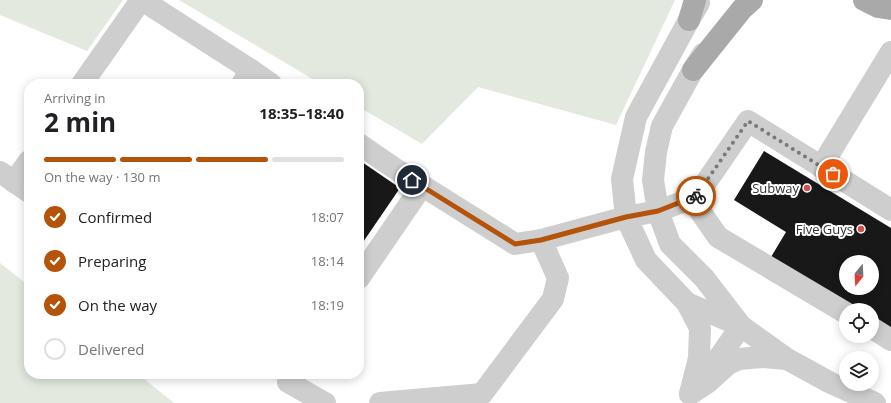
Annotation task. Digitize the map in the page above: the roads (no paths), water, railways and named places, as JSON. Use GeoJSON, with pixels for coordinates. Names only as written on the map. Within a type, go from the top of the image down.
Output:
{"type":"FeatureCollection","features":[{"type":"Feature","properties":{"kind":"main road"},"geometry":{"type":"LineString","coordinates":[[693,70],[742,9],[752,0]]}},
{"type":"Feature","properties":{"kind":"main road"},"geometry":{"type":"LineString","coordinates":[[864,0],[878,7],[891,9]]}},
{"type":"Feature","properties":{"kind":"main road"},"geometry":{"type":"LineString","coordinates":[[878,0],[891,9]]}},
{"type":"Feature","properties":{"kind":"street"},"geometry":{"type":"LineString","coordinates":[[86,79],[142,0],[246,77]]}},
{"type":"Feature","properties":{"kind":"street"},"geometry":{"type":"LineString","coordinates":[[687,399],[699,358],[700,328],[687,303],[646,260],[626,217],[622,179],[636,117],[692,10],[701,0]]}},
{"type":"Feature","properties":{"kind":"street"},"geometry":{"type":"LineString","coordinates":[[738,0],[693,70],[662,126],[656,152],[653,180],[658,211],[670,244],[704,278],[741,326]]}},
{"type":"Feature","properties":{"kind":"street"},"geometry":{"type":"LineString","coordinates":[[821,166],[891,52]]}},
{"type":"Feature","properties":{"kind":"street"},"geometry":{"type":"LineString","coordinates":[[364,147],[422,186],[515,244],[541,240],[626,217],[658,211],[696,197],[748,121],[891,210]]}},
{"type":"Feature","properties":{"kind":"street"},"geometry":{"type":"LineString","coordinates":[[14,182],[24,168]]}},
{"type":"Feature","properties":{"kind":"street"},"geometry":{"type":"LineString","coordinates":[[364,271],[422,186]]}},
{"type":"Feature","properties":{"kind":"street"},"geometry":{"type":"LineString","coordinates":[[691,198],[718,237],[839,309]]}},
{"type":"Feature","properties":{"kind":"street"},"geometry":{"type":"LineString","coordinates":[[380,403],[482,394],[553,299],[558,278],[541,240]]}},
{"type":"Feature","properties":{"kind":"street"},"geometry":{"type":"LineString","coordinates":[[687,303],[741,326],[787,359],[829,382],[875,403]]}},
{"type":"Feature","properties":{"kind":"street"},"geometry":{"type":"LineString","coordinates":[[687,399],[714,366],[741,326]]}},
{"type":"Feature","properties":{"kind":"street"},"geometry":{"type":"LineString","coordinates":[[879,332],[891,340]]}},
{"type":"Feature","properties":{"kind":"street"},"geometry":{"type":"LineString","coordinates":[[687,399],[728,364],[739,359],[761,357],[787,359]]}},
{"type":"Feature","properties":{"kind":"street"},"geometry":{"type":"LineString","coordinates":[[289,379],[325,403]]}},
{"type":"Feature","properties":{"kind":"place","name":"Subway"},"geometry":{"type":"Point","coordinates":[807,188]}},
{"type":"Feature","properties":{"kind":"place","name":"Five Guys"},"geometry":{"type":"Point","coordinates":[861,229]}}]}
